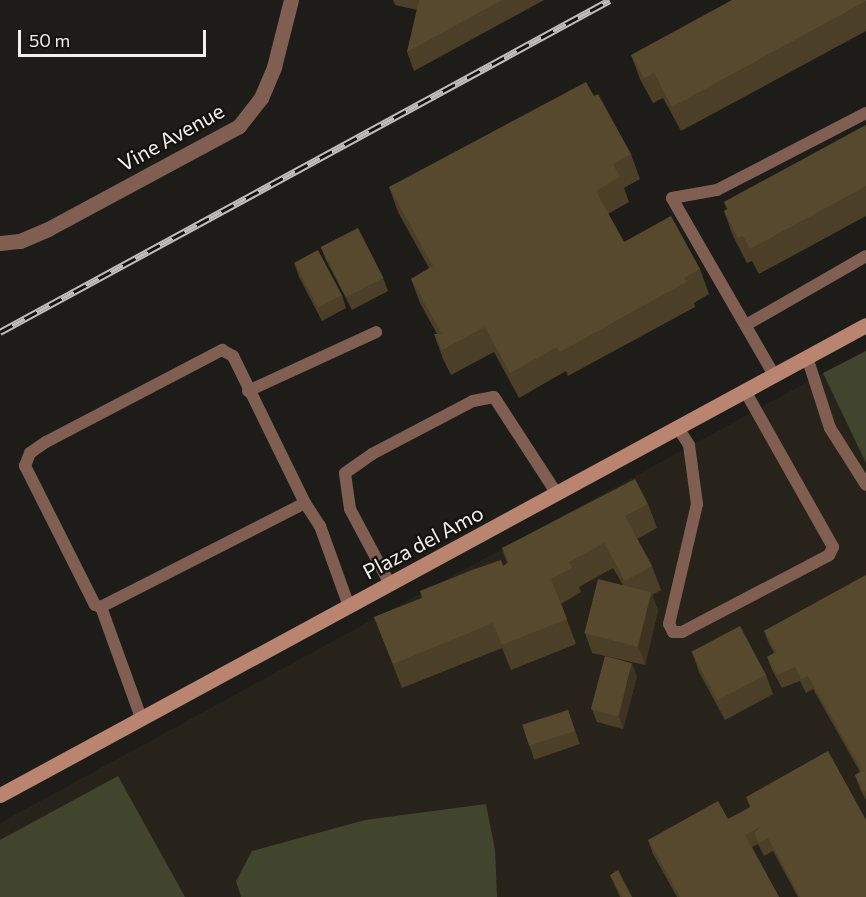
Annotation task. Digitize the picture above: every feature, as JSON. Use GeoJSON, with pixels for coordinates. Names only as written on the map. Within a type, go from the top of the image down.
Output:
{"type":"FeatureCollection","features":[{"type":"Feature","properties":{"kind":"main road","name":"Plaza del Amo"},"geometry":{"type":"LineString","coordinates":[[0,795],[142,720],[866,325]]}},
{"type":"Feature","properties":{"kind":"street","name":"Vine Avenue"},"geometry":{"type":"LineString","coordinates":[[0,243],[20,241],[48,229],[239,126],[261,98],[270,77],[291,0]]}},
{"type":"Feature","properties":{"kind":"lane"},"geometry":{"type":"LineString","coordinates":[[774,375],[672,198],[717,190],[866,113]]}},
{"type":"Feature","properties":{"kind":"lane"},"geometry":{"type":"LineString","coordinates":[[746,325],[866,256]]}},
{"type":"Feature","properties":{"kind":"lane"},"geometry":{"type":"LineString","coordinates":[[248,391],[376,332]]}},
{"type":"Feature","properties":{"kind":"lane"},"geometry":{"type":"LineString","coordinates":[[305,503],[101,607],[95,605],[26,466],[30,453],[222,350],[233,356],[248,391],[305,503],[320,526],[349,606]]}},
{"type":"Feature","properties":{"kind":"lane"},"geometry":{"type":"LineString","coordinates":[[807,357],[830,428],[866,485]]}},
{"type":"Feature","properties":{"kind":"lane"},"geometry":{"type":"LineString","coordinates":[[678,428],[689,445],[697,504],[669,624],[673,632],[682,632],[829,555],[833,547],[745,391]]}},
{"type":"Feature","properties":{"kind":"lane"},"geometry":{"type":"LineString","coordinates":[[390,584],[350,509],[345,473],[372,454],[473,401],[494,397],[557,494]]}},
{"type":"Feature","properties":{"kind":"lane"},"geometry":{"type":"LineString","coordinates":[[101,607],[142,720]]}},
{"type":"Feature","properties":{"kind":"shaded area"},"geometry":{"type":"Polygon","coordinates":[[[866,350],[866,897],[0,897],[0,823],[866,350]]]}},
{"type":"Feature","properties":{"kind":"green space"},"geometry":{"type":"Polygon","coordinates":[[[866,351],[866,463],[823,373],[866,351]]]}},
{"type":"Feature","properties":{"kind":"green space"},"geometry":{"type":"Polygon","coordinates":[[[118,776],[185,897],[0,897],[0,840],[118,776]]]}},
{"type":"Feature","properties":{"kind":"green space"},"geometry":{"type":"Polygon","coordinates":[[[486,804],[495,850],[497,897],[241,897],[236,881],[252,851],[365,820],[486,804]]]}},
{"type":"Feature","properties":{"kind":"building"},"geometry":{"type":"Polygon","coordinates":[[[419,0],[502,0],[407,52],[419,0]]]}},
{"type":"Feature","properties":{"kind":"building"},"geometry":{"type":"Polygon","coordinates":[[[732,0],[866,1],[672,107],[654,73],[644,78],[631,55],[732,0]]]}},
{"type":"Feature","properties":{"kind":"building"},"geometry":{"type":"Polygon","coordinates":[[[586,82],[594,96],[598,94],[631,154],[613,164],[620,177],[596,191],[624,242],[671,216],[700,269],[684,278],[686,282],[560,352],[557,347],[510,373],[485,327],[442,350],[434,334],[442,334],[411,279],[433,266],[389,187],[586,82]]]}},
{"type":"Feature","properties":{"kind":"building"},"geometry":{"type":"Polygon","coordinates":[[[866,125],[866,186],[750,249],[743,236],[738,238],[724,211],[728,209],[724,202],[866,125]]]}},
{"type":"Feature","properties":{"kind":"building"},"geometry":{"type":"Polygon","coordinates":[[[358,228],[383,278],[346,297],[321,247],[358,228]]]}},
{"type":"Feature","properties":{"kind":"building"},"geometry":{"type":"Polygon","coordinates":[[[318,250],[342,295],[318,308],[294,263],[318,250]]]}},
{"type":"Feature","properties":{"kind":"building"},"geometry":{"type":"Polygon","coordinates":[[[635,479],[648,504],[625,516],[652,566],[625,581],[604,543],[569,562],[572,568],[551,579],[567,619],[502,645],[493,623],[393,664],[374,617],[422,598],[420,591],[472,570],[501,560],[503,566],[509,562],[502,548],[635,479]]]}},
{"type":"Feature","properties":{"kind":"building"},"geometry":{"type":"Polygon","coordinates":[[[866,575],[866,790],[864,792],[855,775],[862,771],[808,676],[801,679],[795,667],[777,675],[767,657],[776,652],[764,631],[866,575]]]}},
{"type":"Feature","properties":{"kind":"building"},"geometry":{"type":"Polygon","coordinates":[[[598,579],[651,592],[638,647],[584,633],[598,579]]]}},
{"type":"Feature","properties":{"kind":"building"},"geometry":{"type":"Polygon","coordinates":[[[740,626],[766,675],[717,700],[691,652],[740,626]]]}},
{"type":"Feature","properties":{"kind":"building"},"geometry":{"type":"Polygon","coordinates":[[[605,656],[632,663],[618,716],[591,709],[605,656]]]}},
{"type":"Feature","properties":{"kind":"building"},"geometry":{"type":"Polygon","coordinates":[[[568,710],[575,731],[529,746],[522,725],[568,710]]]}},
{"type":"Feature","properties":{"kind":"building"},"geometry":{"type":"Polygon","coordinates":[[[828,751],[866,820],[866,897],[800,897],[768,838],[759,843],[754,833],[762,826],[745,835],[779,897],[680,897],[648,840],[718,801],[728,819],[751,807],[746,797],[828,751]]]}},
{"type":"Feature","properties":{"kind":"building"},"geometry":{"type":"Polygon","coordinates":[[[618,870],[632,897],[622,897],[610,875],[618,870]]]}},
{"type":"Feature","properties":{"kind":"railway"},"geometry":{"type":"LineString","coordinates":[[0,332],[610,0]]}}]}
